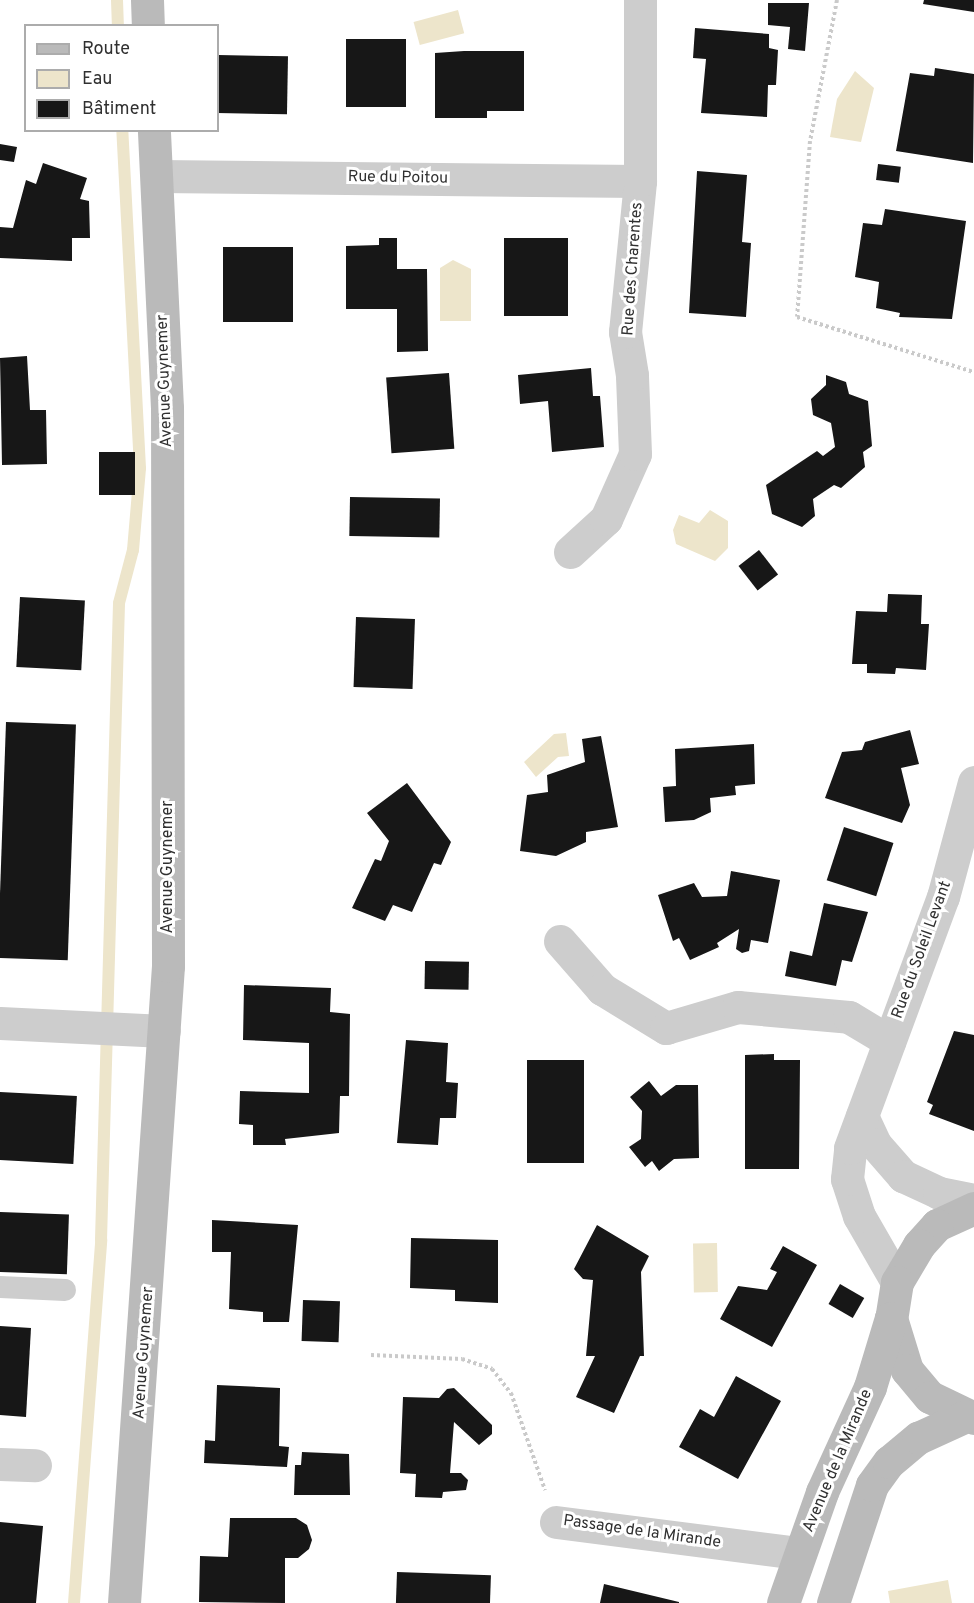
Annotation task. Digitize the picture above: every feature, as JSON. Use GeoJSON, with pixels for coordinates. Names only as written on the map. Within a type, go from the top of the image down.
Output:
{"type":"FeatureCollection","features":[{"type":"Feature","properties":{"kind":"street"},"geometry":{"type":"LineString","coordinates":[[147,0],[148,24]]}},
{"type":"Feature","properties":{"kind":"street","name":"Rue des Charentes"},"geometry":{"type":"LineString","coordinates":[[570,552],[606,519],[635,454],[633,375],[626,332],[640,181],[640,0]]}},
{"type":"Feature","properties":{"kind":"street","name":"Avenue Guynemer"},"geometry":{"type":"LineString","coordinates":[[124,1603],[164,1031],[167,408],[154,132]]}},
{"type":"Feature","properties":{"kind":"street","name":"Rue du Poitou"},"geometry":{"type":"LineString","coordinates":[[157,176],[640,181]]}},
{"type":"Feature","properties":{"kind":"street","name":"Rue du Soleil Levant"},"geometry":{"type":"LineString","coordinates":[[897,1282],[859,1216],[848,1179],[850,1148],[943,897],[974,782]]}},
{"type":"Feature","properties":{"kind":"street"},"geometry":{"type":"LineString","coordinates":[[560,941],[602,989],[666,1028],[738,1007],[849,1017],[889,1041]]}},
{"type":"Feature","properties":{"kind":"street"},"geometry":{"type":"LineString","coordinates":[[0,1023],[164,1031]]}},
{"type":"Feature","properties":{"kind":"street"},"geometry":{"type":"LineString","coordinates":[[862,1116],[875,1144],[903,1176],[939,1192],[974,1200]]}},
{"type":"Feature","properties":{"kind":"street"},"geometry":{"type":"LineString","coordinates":[[897,1282],[937,1225],[974,1208]]}},
{"type":"Feature","properties":{"kind":"street","name":"Avenue de la Mirande"},"geometry":{"type":"LineString","coordinates":[[783,1603],[799,1553],[870,1388],[891,1318],[897,1282]]}},
{"type":"Feature","properties":{"kind":"street"},"geometry":{"type":"LineString","coordinates":[[891,1318],[907,1370],[930,1397],[970,1417]]}},
{"type":"Feature","properties":{"kind":"street"},"geometry":{"type":"LineString","coordinates":[[833,1603],[872,1485],[889,1461],[918,1438],[970,1417]]}},
{"type":"Feature","properties":{"kind":"street"},"geometry":{"type":"LineString","coordinates":[[0,1464],[35,1465]]}},
{"type":"Feature","properties":{"kind":"street","name":"Passage de la Mirande"},"geometry":{"type":"LineString","coordinates":[[556,1522],[799,1553]]}},
{"type":"Feature","properties":{"kind":"lane"},"geometry":{"type":"LineString","coordinates":[[0,1287],[65,1290]]}},
{"type":"Feature","properties":{"kind":"path"},"geometry":{"type":"LineString","coordinates":[[837,0],[810,141],[797,317],[974,372]]}},
{"type":"Feature","properties":{"kind":"path","name":"Passage de la Mirande"},"geometry":{"type":"LineString","coordinates":[[371,1355],[462,1359],[492,1370],[511,1393],[556,1522]]}},
{"type":"Feature","properties":{"kind":"water"},"geometry":{"type":"Polygon","coordinates":[[[458,10],[464,33],[420,45],[414,22],[458,10]]]}},
{"type":"Feature","properties":{"kind":"water"},"geometry":{"type":"Polygon","coordinates":[[[855,71],[874,88],[861,142],[830,137],[837,99],[855,71]]]}},
{"type":"Feature","properties":{"kind":"water"},"geometry":{"type":"Polygon","coordinates":[[[453,260],[471,269],[471,321],[440,321],[440,268],[453,260]]]}},
{"type":"Feature","properties":{"kind":"water"},"geometry":{"type":"Polygon","coordinates":[[[710,510],[728,521],[728,548],[715,561],[676,544],[673,530],[679,515],[699,523],[710,510]]]}},
{"type":"Feature","properties":{"kind":"water"},"geometry":{"type":"Polygon","coordinates":[[[566,733],[569,756],[558,757],[536,777],[524,762],[554,734],[566,733]]]}},
{"type":"Feature","properties":{"kind":"water"},"geometry":{"type":"Polygon","coordinates":[[[693,1243],[717,1243],[718,1292],[694,1292],[693,1243]]]}},
{"type":"Feature","properties":{"kind":"water"},"geometry":{"type":"Polygon","coordinates":[[[948,1580],[952,1603],[890,1603],[888,1591],[948,1580]]]}},
{"type":"Feature","properties":{"kind":"building"},"geometry":{"type":"Polygon","coordinates":[[[924,0],[974,0],[974,12],[923,4],[924,0]]]}},
{"type":"Feature","properties":{"kind":"building"},"geometry":{"type":"Polygon","coordinates":[[[768,3],[809,3],[805,51],[788,49],[790,27],[768,25],[768,3]]]}},
{"type":"Feature","properties":{"kind":"building"},"geometry":{"type":"Polygon","coordinates":[[[695,28],[769,34],[769,48],[778,50],[776,85],[768,85],[767,117],[701,113],[706,59],[693,58],[695,28]]]}},
{"type":"Feature","properties":{"kind":"building"},"geometry":{"type":"Polygon","coordinates":[[[346,39],[406,39],[406,107],[346,107],[346,39]]]}},
{"type":"Feature","properties":{"kind":"building"},"geometry":{"type":"Polygon","coordinates":[[[524,51],[524,111],[487,111],[487,118],[435,118],[435,53],[524,51]]]}},
{"type":"Feature","properties":{"kind":"building"},"geometry":{"type":"Polygon","coordinates":[[[219,55],[288,56],[287,114],[219,113],[219,55]]]}},
{"type":"Feature","properties":{"kind":"building"},"geometry":{"type":"Polygon","coordinates":[[[935,68],[974,74],[973,163],[896,151],[910,73],[934,76],[935,68]]]}},
{"type":"Feature","properties":{"kind":"building"},"geometry":{"type":"Polygon","coordinates":[[[0,144],[17,147],[14,162],[0,160],[0,144]]]}},
{"type":"Feature","properties":{"kind":"building"},"geometry":{"type":"Polygon","coordinates":[[[43,163],[87,178],[80,199],[89,201],[90,238],[72,238],[72,261],[0,258],[0,227],[13,228],[26,180],[36,184],[43,163]]]}},
{"type":"Feature","properties":{"kind":"building"},"geometry":{"type":"Polygon","coordinates":[[[878,164],[901,167],[899,183],[876,180],[878,164]]]}},
{"type":"Feature","properties":{"kind":"building"},"geometry":{"type":"Polygon","coordinates":[[[697,171],[747,175],[742,242],[751,243],[746,317],[689,313],[697,171]]]}},
{"type":"Feature","properties":{"kind":"building"},"geometry":{"type":"Polygon","coordinates":[[[885,209],[966,221],[952,319],[899,317],[900,313],[876,308],[879,282],[855,277],[863,223],[882,225],[885,209]]]}},
{"type":"Feature","properties":{"kind":"building"},"geometry":{"type":"Polygon","coordinates":[[[379,238],[397,238],[397,269],[427,269],[428,351],[397,352],[397,309],[346,309],[346,246],[379,245],[379,238]]]}},
{"type":"Feature","properties":{"kind":"building"},"geometry":{"type":"Polygon","coordinates":[[[504,238],[568,238],[568,316],[504,316],[504,238]]]}},
{"type":"Feature","properties":{"kind":"building"},"geometry":{"type":"Polygon","coordinates":[[[223,247],[293,247],[293,322],[223,322],[223,247]]]}},
{"type":"Feature","properties":{"kind":"building"},"geometry":{"type":"Polygon","coordinates":[[[27,356],[30,410],[46,410],[47,464],[2,465],[0,358],[27,356]]]}},
{"type":"Feature","properties":{"kind":"building"},"geometry":{"type":"Polygon","coordinates":[[[591,368],[593,396],[600,396],[604,447],[552,452],[548,401],[520,404],[518,375],[591,368]]]}},
{"type":"Feature","properties":{"kind":"building"},"geometry":{"type":"Polygon","coordinates":[[[449,373],[454,449],[391,453],[386,377],[449,373]]]}},
{"type":"Feature","properties":{"kind":"building"},"geometry":{"type":"Polygon","coordinates":[[[826,375],[846,382],[849,394],[868,401],[872,446],[863,452],[865,467],[841,488],[834,485],[813,499],[815,516],[802,527],[772,514],[766,485],[817,451],[823,456],[835,447],[831,423],[813,415],[811,399],[826,385],[826,375]]]}},
{"type":"Feature","properties":{"kind":"building"},"geometry":{"type":"Polygon","coordinates":[[[99,452],[135,452],[135,495],[99,495],[99,452]]]}},
{"type":"Feature","properties":{"kind":"building"},"geometry":{"type":"Polygon","coordinates":[[[350,497],[440,499],[439,538],[349,536],[350,497]]]}},
{"type":"Feature","properties":{"kind":"building"},"geometry":{"type":"Polygon","coordinates":[[[759,550],[778,574],[758,590],[739,566],[759,550]]]}},
{"type":"Feature","properties":{"kind":"building"},"geometry":{"type":"Polygon","coordinates":[[[888,594],[922,595],[921,624],[929,624],[926,670],[896,668],[895,674],[867,673],[867,664],[852,664],[856,611],[887,612],[888,594]]]}},
{"type":"Feature","properties":{"kind":"building"},"geometry":{"type":"Polygon","coordinates":[[[20,597],[85,600],[81,670],[16,667],[20,597]]]}},
{"type":"Feature","properties":{"kind":"building"},"geometry":{"type":"Polygon","coordinates":[[[356,617],[415,619],[413,689],[354,687],[356,617]]]}},
{"type":"Feature","properties":{"kind":"building"},"geometry":{"type":"Polygon","coordinates":[[[6,722],[76,724],[68,960],[0,958],[6,722]]]}},
{"type":"Feature","properties":{"kind":"building"},"geometry":{"type":"Polygon","coordinates":[[[910,730],[919,764],[901,768],[910,805],[902,823],[825,798],[842,752],[862,750],[865,742],[910,730]]]}},
{"type":"Feature","properties":{"kind":"building"},"geometry":{"type":"Polygon","coordinates":[[[601,736],[618,827],[586,832],[586,842],[556,856],[520,851],[527,795],[548,792],[547,775],[585,762],[582,739],[601,736]]]}},
{"type":"Feature","properties":{"kind":"building"},"geometry":{"type":"Polygon","coordinates":[[[754,744],[755,784],[735,786],[736,795],[710,798],[711,812],[694,820],[665,822],[663,787],[676,786],[675,749],[754,744]]]}},
{"type":"Feature","properties":{"kind":"building"},"geometry":{"type":"Polygon","coordinates":[[[407,783],[451,842],[441,865],[434,863],[412,912],[393,905],[385,921],[352,908],[375,859],[381,861],[389,841],[367,813],[407,783]]]}},
{"type":"Feature","properties":{"kind":"building"},"geometry":{"type":"Polygon","coordinates":[[[844,827],[893,843],[876,896],[827,880],[844,827]]]}},
{"type":"Feature","properties":{"kind":"building"},"geometry":{"type":"Polygon","coordinates":[[[731,871],[780,880],[768,943],[751,940],[749,951],[742,953],[736,949],[739,929],[717,943],[719,947],[690,960],[679,938],[673,941],[658,895],[694,883],[702,897],[727,896],[731,871]]]}},
{"type":"Feature","properties":{"kind":"building"},"geometry":{"type":"Polygon","coordinates":[[[824,903],[868,912],[852,962],[842,960],[836,986],[785,976],[790,951],[812,956],[824,903]]]}},
{"type":"Feature","properties":{"kind":"building"},"geometry":{"type":"Polygon","coordinates":[[[425,961],[469,962],[469,990],[425,989],[425,961]]]}},
{"type":"Feature","properties":{"kind":"building"},"geometry":{"type":"Polygon","coordinates":[[[244,985],[331,988],[330,1012],[350,1014],[349,1096],[340,1096],[339,1133],[285,1139],[286,1145],[253,1145],[253,1125],[239,1124],[240,1091],[309,1093],[309,1043],[243,1040],[244,985]]]}},
{"type":"Feature","properties":{"kind":"building"},"geometry":{"type":"Polygon","coordinates":[[[954,1031],[974,1035],[974,1131],[929,1114],[933,1105],[927,1102],[954,1031]]]}},
{"type":"Feature","properties":{"kind":"building"},"geometry":{"type":"Polygon","coordinates":[[[406,1040],[448,1043],[446,1082],[458,1083],[456,1118],[440,1118],[438,1145],[397,1143],[406,1040]]]}},
{"type":"Feature","properties":{"kind":"building"},"geometry":{"type":"Polygon","coordinates":[[[774,1054],[774,1060],[800,1060],[799,1169],[745,1169],[745,1055],[774,1054]]]}},
{"type":"Feature","properties":{"kind":"building"},"geometry":{"type":"Polygon","coordinates":[[[527,1060],[584,1060],[584,1163],[527,1163],[527,1060]]]}},
{"type":"Feature","properties":{"kind":"building"},"geometry":{"type":"Polygon","coordinates":[[[649,1081],[661,1096],[676,1085],[698,1085],[699,1158],[674,1159],[659,1171],[652,1161],[645,1167],[629,1147],[641,1139],[642,1111],[630,1097],[649,1081]]]}},
{"type":"Feature","properties":{"kind":"building"},"geometry":{"type":"Polygon","coordinates":[[[0,1092],[77,1096],[73,1164],[0,1160],[0,1092]]]}},
{"type":"Feature","properties":{"kind":"building"},"geometry":{"type":"Polygon","coordinates":[[[0,1212],[69,1214],[67,1274],[0,1272],[0,1212]]]}},
{"type":"Feature","properties":{"kind":"building"},"geometry":{"type":"Polygon","coordinates":[[[212,1220],[298,1225],[289,1322],[263,1322],[263,1312],[229,1309],[231,1252],[212,1252],[212,1220]]]}},
{"type":"Feature","properties":{"kind":"building"},"geometry":{"type":"Polygon","coordinates":[[[597,1225],[649,1256],[641,1272],[644,1356],[640,1356],[614,1413],[576,1397],[595,1356],[586,1356],[593,1280],[583,1279],[574,1269],[597,1225]]]}},
{"type":"Feature","properties":{"kind":"building"},"geometry":{"type":"Polygon","coordinates":[[[411,1238],[498,1240],[498,1303],[455,1301],[455,1290],[410,1288],[411,1238]]]}},
{"type":"Feature","properties":{"kind":"building"},"geometry":{"type":"Polygon","coordinates":[[[783,1246],[817,1265],[772,1347],[720,1319],[738,1286],[767,1290],[777,1272],[770,1269],[783,1246]]]}},
{"type":"Feature","properties":{"kind":"building"},"geometry":{"type":"Polygon","coordinates":[[[840,1284],[864,1298],[853,1318],[828,1304],[840,1284]]]}},
{"type":"Feature","properties":{"kind":"building"},"geometry":{"type":"Polygon","coordinates":[[[303,1300],[340,1301],[339,1342],[302,1341],[303,1300]]]}},
{"type":"Feature","properties":{"kind":"building"},"geometry":{"type":"Polygon","coordinates":[[[0,1326],[31,1328],[26,1417],[0,1415],[0,1326]]]}},
{"type":"Feature","properties":{"kind":"building"},"geometry":{"type":"Polygon","coordinates":[[[736,1376],[781,1401],[738,1479],[679,1447],[700,1409],[714,1417],[736,1376]]]}},
{"type":"Feature","properties":{"kind":"building"},"geometry":{"type":"Polygon","coordinates":[[[217,1385],[280,1388],[279,1446],[289,1447],[287,1467],[204,1463],[205,1440],[215,1441],[217,1385]]]}},
{"type":"Feature","properties":{"kind":"building"},"geometry":{"type":"Polygon","coordinates":[[[454,1388],[492,1425],[492,1434],[479,1445],[454,1422],[450,1473],[461,1473],[468,1480],[466,1490],[443,1492],[442,1498],[415,1497],[416,1474],[400,1473],[403,1397],[439,1398],[447,1389],[454,1388]]]}},
{"type":"Feature","properties":{"kind":"building"},"geometry":{"type":"Polygon","coordinates":[[[302,1452],[349,1454],[350,1495],[294,1495],[295,1465],[301,1465],[302,1452]]]}},
{"type":"Feature","properties":{"kind":"building"},"geometry":{"type":"Polygon","coordinates":[[[230,1518],[296,1518],[307,1525],[312,1540],[309,1549],[298,1558],[285,1558],[285,1603],[199,1602],[200,1556],[228,1557],[230,1518]]]}},
{"type":"Feature","properties":{"kind":"building"},"geometry":{"type":"Polygon","coordinates":[[[0,1522],[43,1526],[36,1603],[0,1603],[0,1522]]]}},
{"type":"Feature","properties":{"kind":"building"},"geometry":{"type":"Polygon","coordinates":[[[397,1572],[491,1575],[490,1603],[396,1603],[397,1572]]]}},
{"type":"Feature","properties":{"kind":"building"},"geometry":{"type":"Polygon","coordinates":[[[604,1584],[679,1602],[679,1603],[600,1603],[604,1584]]]}},
{"type":"Feature","properties":{"kind":"waterway"},"geometry":{"type":"LineString","coordinates":[[117,0],[118,24]]}},
{"type":"Feature","properties":{"kind":"waterway"},"geometry":{"type":"LineString","coordinates":[[74,1603],[101,1240],[119,603],[133,550],[140,468],[122,132]]}}]}
